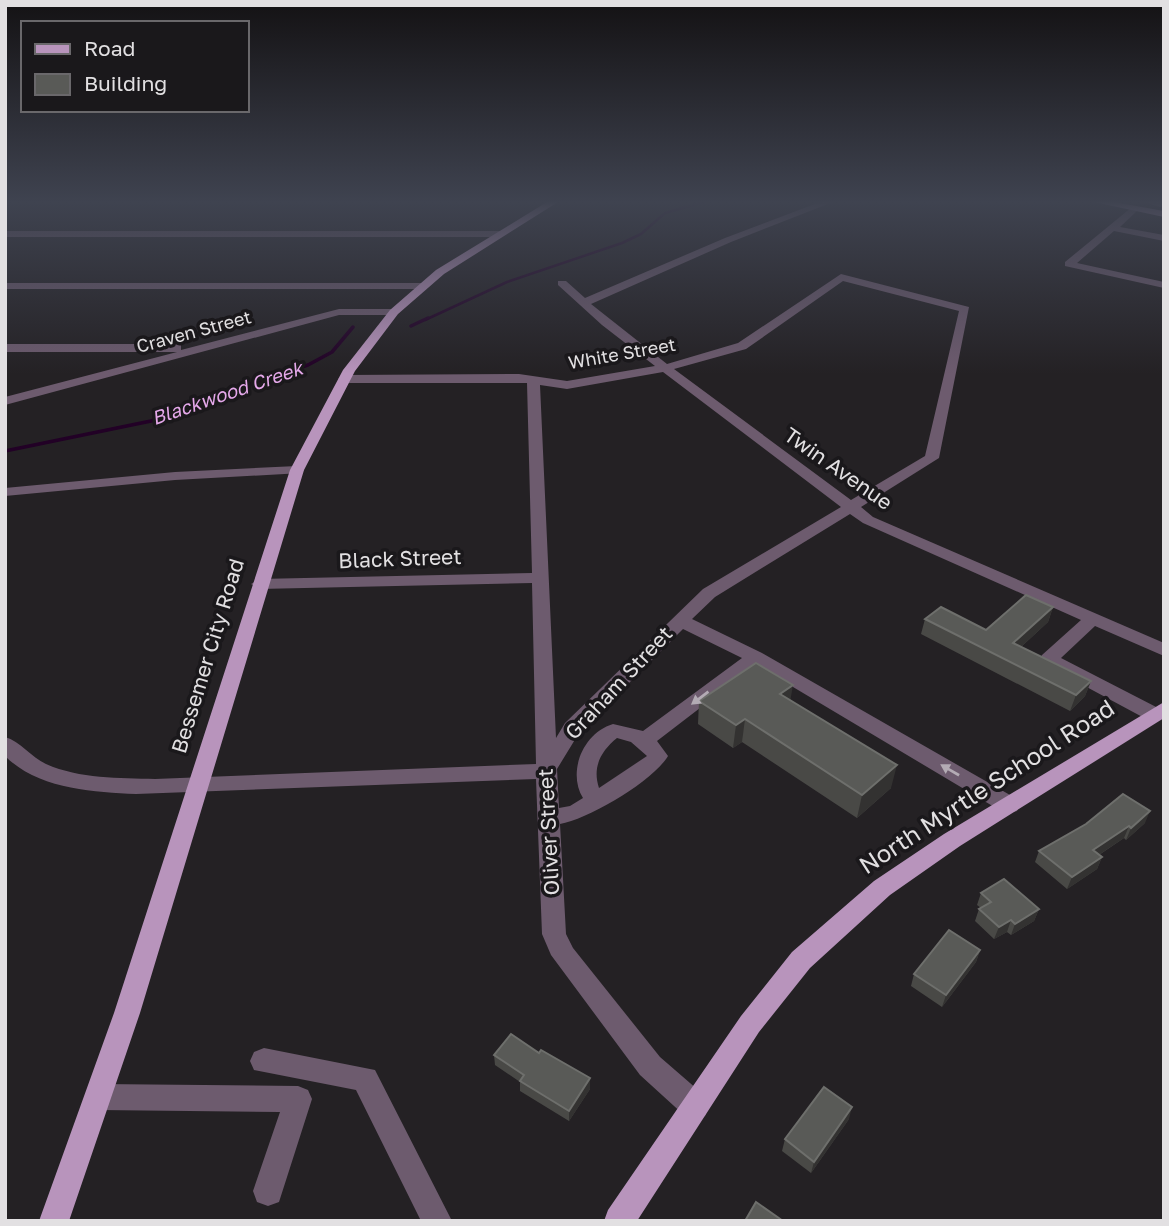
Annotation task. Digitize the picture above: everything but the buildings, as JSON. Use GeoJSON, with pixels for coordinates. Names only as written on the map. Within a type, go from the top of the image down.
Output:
{"type":"FeatureCollection","features":[{"type":"Feature","properties":{"kind":"main road","name":"Bessemer City Road"},"geometry":{"type":"LineString","coordinates":[[54,1221],[99,1097],[296,470],[357,358],[394,313],[440,272],[460,259]]}},
{"type":"Feature","properties":{"kind":"main road","name":"North Myrtle School Road"},"geometry":{"type":"LineString","coordinates":[[619,1221],[750,1024],[801,960],[874,893],[1159,712]]}},
{"type":"Feature","properties":{"kind":"street"},"geometry":{"type":"LineString","coordinates":[[583,303],[684,259]]}},
{"type":"Feature","properties":{"kind":"street"},"geometry":{"type":"LineString","coordinates":[[1075,259],[1069,264],[1164,285]]}},
{"type":"Feature","properties":{"kind":"street","name":"White Street"},"geometry":{"type":"LineString","coordinates":[[344,379],[519,378],[567,385],[665,368],[742,346],[841,277],[965,309]]}},
{"type":"Feature","properties":{"kind":"street","name":"Twin Avenue"},"geometry":{"type":"LineString","coordinates":[[562,283],[665,368],[868,520],[1164,650]]}},
{"type":"Feature","properties":{"kind":"street"},"geometry":{"type":"LineString","coordinates":[[5,286],[424,286]]}},
{"type":"Feature","properties":{"kind":"street","name":"Graham Street"},"geometry":{"type":"LineString","coordinates":[[545,771],[572,729],[709,593],[932,458],[965,309]]}},
{"type":"Feature","properties":{"kind":"street","name":"Craven Street"},"geometry":{"type":"LineString","coordinates":[[5,401],[340,312],[394,313]]}},
{"type":"Feature","properties":{"kind":"street"},"geometry":{"type":"LineString","coordinates":[[5,348],[202,348]]}},
{"type":"Feature","properties":{"kind":"street","name":"Oliver Street"},"geometry":{"type":"LineString","coordinates":[[533,380],[542,578],[545,771],[554,934],[563,956],[650,1066],[695,1106]]}},
{"type":"Feature","properties":{"kind":"street"},"geometry":{"type":"LineString","coordinates":[[5,492],[175,476],[296,470]]}},
{"type":"Feature","properties":{"kind":"street","name":"Black Street"},"geometry":{"type":"LineString","coordinates":[[259,584],[542,578]]}},
{"type":"Feature","properties":{"kind":"street"},"geometry":{"type":"LineString","coordinates":[[1093,619],[1049,659],[1159,712]]}},
{"type":"Feature","properties":{"kind":"street"},"geometry":{"type":"LineString","coordinates":[[680,620],[755,657],[1009,805]]}},
{"type":"Feature","properties":{"kind":"street"},"geometry":{"type":"LineString","coordinates":[[645,740],[755,657]]}},
{"type":"Feature","properties":{"kind":"street"},"geometry":{"type":"LineString","coordinates":[[548,818],[575,813],[651,766],[658,756],[645,740],[625,731],[613,731],[590,752],[584,778],[595,799]]}},
{"type":"Feature","properties":{"kind":"street"},"geometry":{"type":"LineString","coordinates":[[5,744],[28,765],[100,785],[155,787],[545,771]]}},
{"type":"Feature","properties":{"kind":"street"},"geometry":{"type":"LineString","coordinates":[[264,1061],[365,1079],[437,1221]]}},
{"type":"Feature","properties":{"kind":"street"},"geometry":{"type":"LineString","coordinates":[[99,1097],[298,1099],[268,1191]]}},
{"type":"Feature","properties":{"kind":"waterway","name":"Blackwood Creek"},"geometry":{"type":"LineString","coordinates":[[425,320],[507,282],[574,259]]}},
{"type":"Feature","properties":{"kind":"waterway","name":"Blackwood Creek"},"geometry":{"type":"LineString","coordinates":[[411,326],[428,318]]}},
{"type":"Feature","properties":{"kind":"waterway","name":"Blackwood Creek"},"geometry":{"type":"LineString","coordinates":[[5,451],[151,421],[207,404],[241,387],[308,365],[332,352],[353,327]]}}]}
